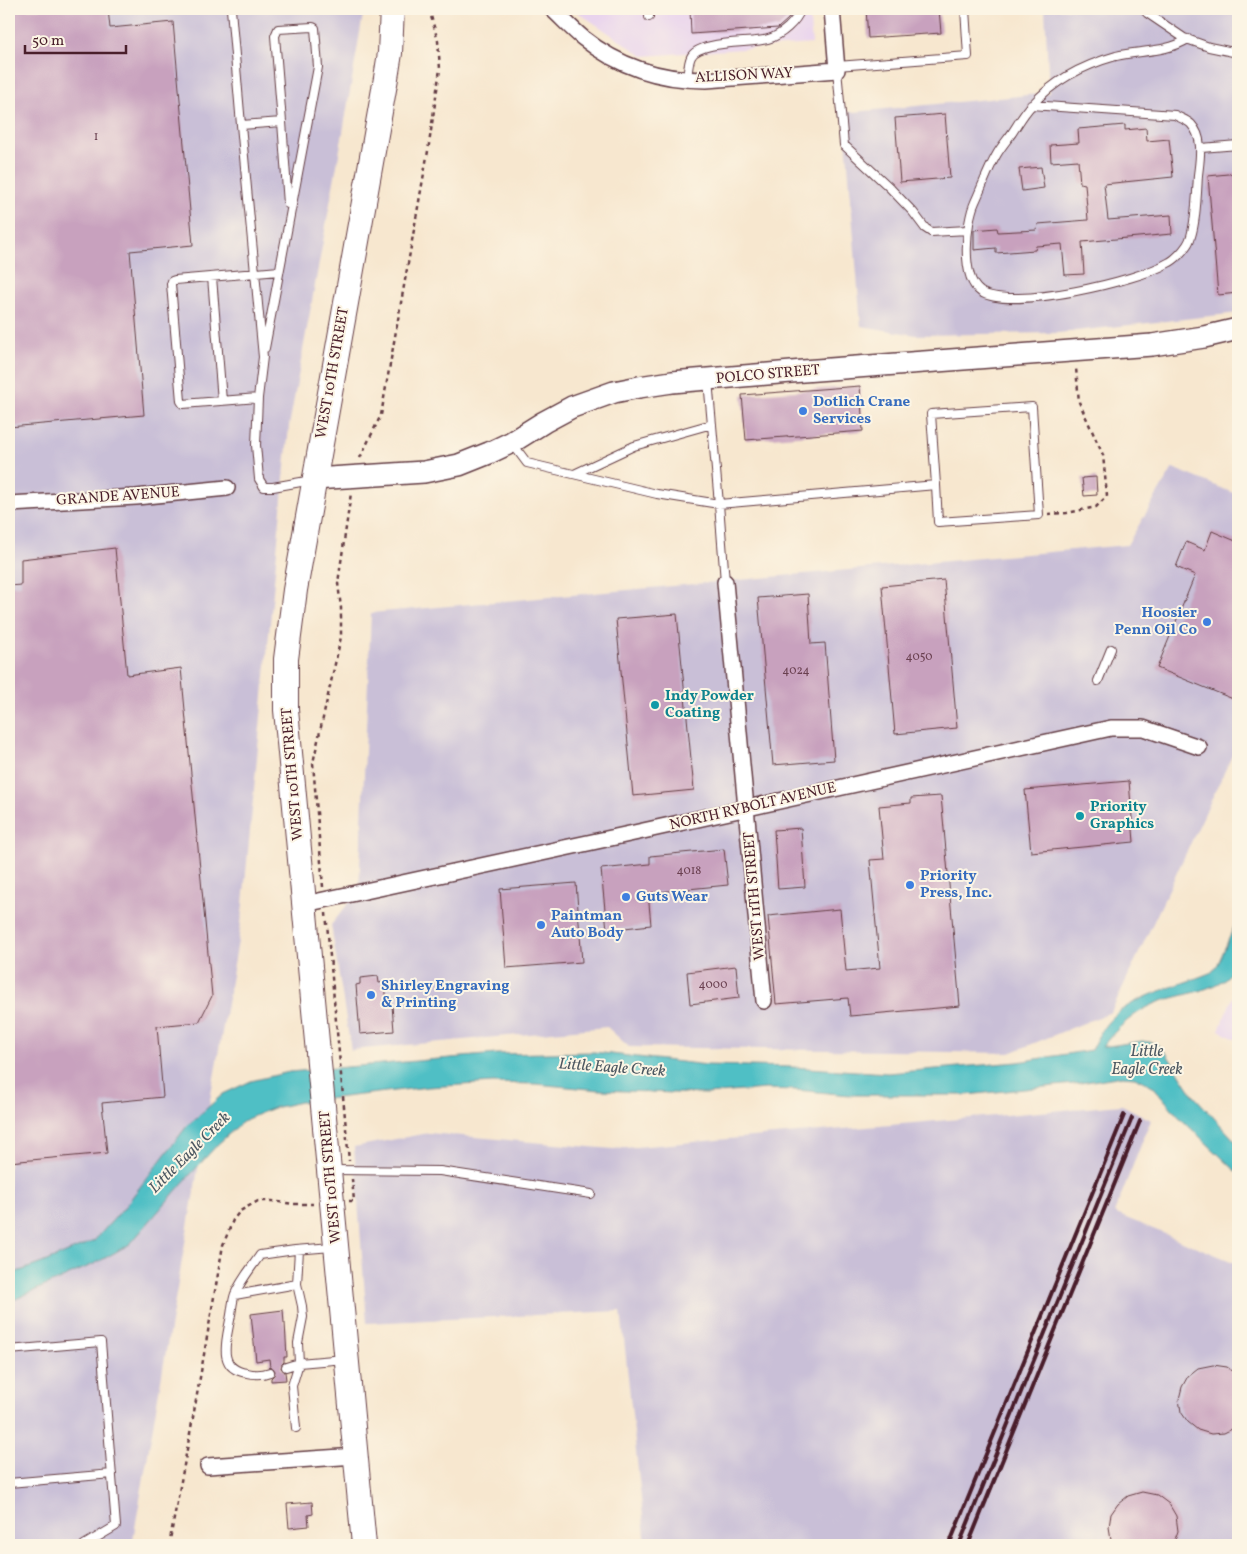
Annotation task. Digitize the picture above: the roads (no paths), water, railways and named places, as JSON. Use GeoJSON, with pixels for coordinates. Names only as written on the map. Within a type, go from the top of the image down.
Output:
{"type":"FeatureCollection","features":[{"type":"Feature","properties":{"kind":"main road","name":"WEST 10TH STREET"},"geometry":{"type":"LineString","coordinates":[[364,1545],[330,1170],[337,1145],[328,1030],[315,902],[286,710],[286,659],[295,590],[314,479],[386,78],[390,53],[392,9]]}},
{"type":"Feature","properties":{"kind":"street","name":"ALLISON WAY"},"geometry":{"type":"LineString","coordinates":[[552,9],[582,38],[614,59],[642,71],[666,77],[687,80],[718,80],[837,68]]}},
{"type":"Feature","properties":{"kind":"street"},"geometry":{"type":"LineString","coordinates":[[832,9],[837,68]]}},
{"type":"Feature","properties":{"kind":"street","name":"POLCO STREET"},"geometry":{"type":"LineString","coordinates":[[314,479],[424,472],[447,468],[480,457],[512,442],[561,413],[605,395],[633,388],[659,384],[1165,343],[1238,329]]}},
{"type":"Feature","properties":{"kind":"street","name":"GRANDE AVENUE"},"geometry":{"type":"LineString","coordinates":[[9,504],[136,497],[227,488]]}},
{"type":"Feature","properties":{"kind":"street","name":"WEST 11TH STREET"},"geometry":{"type":"LineString","coordinates":[[725,582],[764,1000]]}},
{"type":"Feature","properties":{"kind":"street","name":"NORTH RYBOLT AVENUE"},"geometry":{"type":"LineString","coordinates":[[315,902],[1111,728],[1143,728],[1199,747]]}},
{"type":"Feature","properties":{"kind":"street"},"geometry":{"type":"LineString","coordinates":[[208,1466],[356,1456]]}},
{"type":"Feature","properties":{"kind":"lane"},"geometry":{"type":"LineString","coordinates":[[231,9],[263,357]]}},
{"type":"Feature","properties":{"kind":"lane"},"geometry":{"type":"LineString","coordinates":[[687,80],[691,56],[697,50],[708,46],[769,39],[784,31],[795,21],[801,9]]}},
{"type":"Feature","properties":{"kind":"lane"},"geometry":{"type":"LineString","coordinates":[[965,9],[968,56],[837,68],[844,145],[889,187],[913,212],[925,228],[931,232],[968,230]]}},
{"type":"Feature","properties":{"kind":"lane"},"geometry":{"type":"LineString","coordinates":[[1144,9],[1147,13],[1188,39],[1209,47],[1238,53]]}},
{"type":"Feature","properties":{"kind":"lane"},"geometry":{"type":"LineString","coordinates":[[289,215],[275,36],[278,29],[313,27],[315,28],[318,67],[263,357],[258,398],[256,446],[259,480],[264,487],[314,479]]}},
{"type":"Feature","properties":{"kind":"lane"},"geometry":{"type":"LineString","coordinates":[[1031,105],[1174,116],[1190,124],[1198,135],[1201,148],[1194,226],[1188,244],[1170,263],[1139,276],[1077,292],[1013,298],[994,297],[980,291],[971,277],[967,264],[968,230],[973,207],[997,154],[1031,105],[1059,81],[1086,66],[1118,56],[1165,49],[1179,45],[1188,39]]}},
{"type":"Feature","properties":{"kind":"lane"},"geometry":{"type":"LineString","coordinates":[[241,126],[282,122]]}},
{"type":"Feature","properties":{"kind":"lane"},"geometry":{"type":"LineString","coordinates":[[1201,148],[1238,145]]}},
{"type":"Feature","properties":{"kind":"lane"},"geometry":{"type":"LineString","coordinates":[[258,398],[182,404],[172,281],[279,271]]}},
{"type":"Feature","properties":{"kind":"lane"},"geometry":{"type":"LineString","coordinates":[[212,277],[222,401]]}},
{"type":"Feature","properties":{"kind":"lane"},"geometry":{"type":"LineString","coordinates":[[708,380],[725,582]]}},
{"type":"Feature","properties":{"kind":"lane"},"geometry":{"type":"LineString","coordinates":[[1032,407],[1039,515],[938,522],[936,485],[931,414],[1032,407]]}},
{"type":"Feature","properties":{"kind":"lane"},"geometry":{"type":"LineString","coordinates":[[574,474],[634,446],[712,424]]}},
{"type":"Feature","properties":{"kind":"lane"},"geometry":{"type":"LineString","coordinates":[[512,442],[527,463],[657,494],[719,504],[936,485]]}},
{"type":"Feature","properties":{"kind":"lane"},"geometry":{"type":"LineString","coordinates":[[1098,681],[1111,649]]}},
{"type":"Feature","properties":{"kind":"lane"},"geometry":{"type":"LineString","coordinates":[[330,1170],[440,1171],[591,1194]]}},
{"type":"Feature","properties":{"kind":"lane"},"geometry":{"type":"LineString","coordinates":[[270,1372],[256,1375],[243,1373],[233,1369],[229,1364],[225,1351],[235,1295],[260,1255],[337,1246]]}},
{"type":"Feature","properties":{"kind":"lane"},"geometry":{"type":"LineString","coordinates":[[296,1428],[292,1386],[299,1363],[298,1343],[302,1325],[302,1306],[297,1284],[299,1250]]}},
{"type":"Feature","properties":{"kind":"lane"},"geometry":{"type":"LineString","coordinates":[[235,1295],[297,1284]]}},
{"type":"Feature","properties":{"kind":"lane"},"geometry":{"type":"LineString","coordinates":[[9,1350],[101,1342],[116,1526],[84,1545]]}},
{"type":"Feature","properties":{"kind":"lane"},"geometry":{"type":"LineString","coordinates":[[286,1367],[299,1363],[348,1359]]}},
{"type":"Feature","properties":{"kind":"lane"},"geometry":{"type":"LineString","coordinates":[[9,1483],[112,1474]]}},
{"type":"Feature","properties":{"kind":"water","name":"Little Eagle Creek"},"geometry":{"type":"Polygon","coordinates":[[[1238,918],[1237,958],[1232,971],[1226,978],[1199,991],[1159,1002],[1142,1010],[1120,1027],[1102,1047],[1142,1041],[1156,1043],[1166,1053],[1194,1096],[1238,1144],[1238,1173],[1179,1117],[1153,1086],[1135,1077],[1122,1076],[1074,1084],[966,1095],[850,1095],[765,1089],[707,1094],[493,1083],[428,1087],[301,1102],[273,1108],[247,1119],[218,1144],[130,1244],[98,1262],[9,1302],[9,1275],[94,1241],[123,1209],[187,1126],[223,1094],[251,1081],[289,1072],[497,1054],[594,1052],[707,1065],[792,1067],[888,1073],[1018,1062],[1091,1050],[1106,1024],[1123,1009],[1147,997],[1212,972],[1218,964],[1238,918]]]}},
{"type":"Feature","properties":{"kind":"railway"},"geometry":{"type":"LineString","coordinates":[[949,1545],[1124,1115]]}},
{"type":"Feature","properties":{"kind":"railway"},"geometry":{"type":"LineString","coordinates":[[959,1545],[1132,1118]]}},
{"type":"Feature","properties":{"kind":"railway"},"geometry":{"type":"LineString","coordinates":[[968,1545],[1140,1121]]}},
{"type":"Feature","properties":{"kind":"place","name":"Dotlich Crane Services"},"geometry":{"type":"Point","coordinates":[803,411]}},
{"type":"Feature","properties":{"kind":"place","name":"Hoosier Penn Oil Co"},"geometry":{"type":"Point","coordinates":[1207,622]}},
{"type":"Feature","properties":{"kind":"place","name":"Indy Powder Coating"},"geometry":{"type":"Point","coordinates":[655,705]}},
{"type":"Feature","properties":{"kind":"place","name":"Priority Graphics"},"geometry":{"type":"Point","coordinates":[1080,816]}},
{"type":"Feature","properties":{"kind":"place","name":"Priority Press, Inc."},"geometry":{"type":"Point","coordinates":[910,885]}},
{"type":"Feature","properties":{"kind":"place","name":"Guts Wear"},"geometry":{"type":"Point","coordinates":[626,897]}},
{"type":"Feature","properties":{"kind":"place","name":"Paintman Auto Body"},"geometry":{"type":"Point","coordinates":[541,925]}},
{"type":"Feature","properties":{"kind":"place","name":"Shirley Engraving & Printing"},"geometry":{"type":"Point","coordinates":[371,995]}}]}
